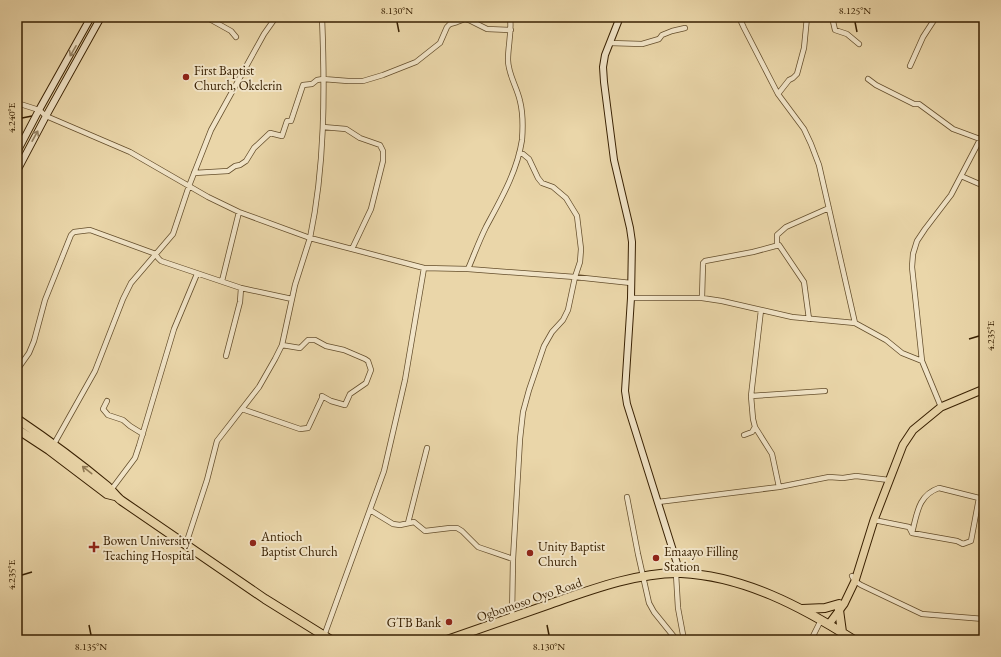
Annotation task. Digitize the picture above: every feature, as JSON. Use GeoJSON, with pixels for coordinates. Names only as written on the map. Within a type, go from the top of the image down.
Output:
{"type":"FeatureCollection","features":[{"type":"Feature","properties":{"kind":"highway"},"geometry":{"type":"LineString","coordinates":[[17,419],[54,444],[111,493]]}},
{"type":"Feature","properties":{"kind":"highway"},"geometry":{"type":"LineString","coordinates":[[17,429],[264,599],[328,638]]}},
{"type":"Feature","properties":{"kind":"highway","name":"Ogbomoso Oyo Road"},"geometry":{"type":"LineString","coordinates":[[447,640],[588,590],[644,577],[678,574],[732,581],[781,599],[825,622],[854,640]]}},
{"type":"Feature","properties":{"kind":"highway"},"geometry":{"type":"LineString","coordinates":[[800,609],[839,607],[842,632]]}},
{"type":"Feature","properties":{"kind":"main road"},"geometry":{"type":"LineString","coordinates":[[825,622],[839,607],[858,570],[874,520],[902,445],[913,430],[941,407],[984,389]]}},
{"type":"Feature","properties":{"kind":"street"},"geometry":{"type":"LineString","coordinates":[[17,152],[91,17]]}},
{"type":"Feature","properties":{"kind":"street"},"geometry":{"type":"LineString","coordinates":[[17,171],[101,17]]}},
{"type":"Feature","properties":{"kind":"street"},"geometry":{"type":"LineString","coordinates":[[206,17],[231,31],[236,37]]}},
{"type":"Feature","properties":{"kind":"street"},"geometry":{"type":"LineString","coordinates":[[54,444],[96,371],[122,299],[131,283],[173,234],[189,186],[211,130],[264,34],[276,17]]}},
{"type":"Feature","properties":{"kind":"street"},"geometry":{"type":"LineString","coordinates":[[186,544],[207,480],[217,441],[259,387],[276,359],[282,345],[292,299],[310,238],[317,205],[323,127],[322,17]]}},
{"type":"Feature","properties":{"kind":"street"},"geometry":{"type":"LineString","coordinates":[[468,269],[486,228],[509,184],[522,139],[523,118],[520,100],[510,73],[508,60],[512,30],[510,17]]}},
{"type":"Feature","properties":{"kind":"street"},"geometry":{"type":"LineString","coordinates":[[620,17],[604,61],[604,82],[614,160],[632,242],[631,298],[625,391],[627,404],[658,502],[678,574],[678,608],[683,640],[675,638],[652,608],[638,554],[627,497]]}},
{"type":"Feature","properties":{"kind":"street"},"geometry":{"type":"LineString","coordinates":[[739,17],[778,94],[804,129],[819,165],[855,323]]}},
{"type":"Feature","properties":{"kind":"street"},"geometry":{"type":"LineString","coordinates":[[778,94],[790,80],[798,74],[804,48],[807,17]]}},
{"type":"Feature","properties":{"kind":"street"},"geometry":{"type":"LineString","coordinates":[[832,17],[835,30],[847,34],[859,44]]}},
{"type":"Feature","properties":{"kind":"street"},"geometry":{"type":"LineString","coordinates":[[910,66],[923,37],[936,17]]}},
{"type":"Feature","properties":{"kind":"street"},"geometry":{"type":"LineString","coordinates":[[194,173],[228,171],[235,166],[240,166],[246,161],[252,151],[270,133],[282,136],[287,121],[291,121],[303,85],[312,84],[317,80],[323,79],[363,81],[378,77],[416,62],[440,43],[447,27],[450,24],[465,19],[487,29],[512,30]]}},
{"type":"Feature","properties":{"kind":"street"},"geometry":{"type":"LineString","coordinates":[[610,43],[642,44],[659,39],[662,35],[672,31],[685,28]]}},
{"type":"Feature","properties":{"kind":"street"},"geometry":{"type":"LineString","coordinates":[[868,79],[876,86],[914,104],[919,104],[953,129],[980,139]]}},
{"type":"Feature","properties":{"kind":"street"},"geometry":{"type":"LineString","coordinates":[[17,103],[39,110],[46,116],[130,152],[208,197],[239,212],[310,238],[424,268],[468,269],[631,283]]}},
{"type":"Feature","properties":{"kind":"street"},"geometry":{"type":"LineString","coordinates":[[323,127],[346,129],[360,138],[380,145],[383,151],[383,161],[372,209],[352,249]]}},
{"type":"Feature","properties":{"kind":"street"},"geometry":{"type":"LineString","coordinates":[[941,407],[922,361],[912,267],[913,254],[917,241],[924,229],[951,195],[984,132]]}},
{"type":"Feature","properties":{"kind":"street"},"geometry":{"type":"LineString","coordinates":[[512,617],[513,559],[523,412],[544,346],[568,310],[575,277],[580,262],[581,249],[577,216],[566,198],[553,187],[542,183],[528,159],[524,154],[519,153]]}},
{"type":"Feature","properties":{"kind":"street"},"geometry":{"type":"LineString","coordinates":[[961,176],[984,186]]}},
{"type":"Feature","properties":{"kind":"street"},"geometry":{"type":"LineString","coordinates":[[777,246],[777,235],[786,227],[829,208]]}},
{"type":"Feature","properties":{"kind":"street"},"geometry":{"type":"LineString","coordinates":[[222,281],[239,212]]}},
{"type":"Feature","properties":{"kind":"street"},"geometry":{"type":"LineString","coordinates":[[17,370],[29,353],[34,341],[45,300],[71,235],[74,232],[90,230],[156,254],[161,261],[198,274],[241,288],[292,299]]}},
{"type":"Feature","properties":{"kind":"street"},"geometry":{"type":"LineString","coordinates":[[702,298],[703,263],[705,261],[753,252],[779,245],[804,282],[809,319]]}},
{"type":"Feature","properties":{"kind":"street"},"geometry":{"type":"LineString","coordinates":[[328,638],[384,471],[405,380],[424,268]]}},
{"type":"Feature","properties":{"kind":"street"},"geometry":{"type":"LineString","coordinates":[[111,493],[134,458],[143,434],[169,343],[198,274]]}},
{"type":"Feature","properties":{"kind":"street"},"geometry":{"type":"LineString","coordinates":[[226,356],[240,302],[241,288]]}},
{"type":"Feature","properties":{"kind":"street"},"geometry":{"type":"LineString","coordinates":[[631,298],[702,298],[722,301],[792,318],[855,323],[886,340],[902,353],[922,361]]}},
{"type":"Feature","properties":{"kind":"street"},"geometry":{"type":"LineString","coordinates":[[761,310],[751,396],[753,419],[756,428],[772,454],[778,487]]}},
{"type":"Feature","properties":{"kind":"street"},"geometry":{"type":"LineString","coordinates":[[242,409],[300,429],[308,428],[322,396],[331,401],[346,405],[350,394],[366,383],[371,370],[368,361],[365,359],[344,350],[326,346],[311,339],[300,348],[282,345]]}},
{"type":"Feature","properties":{"kind":"street"},"geometry":{"type":"LineString","coordinates":[[751,396],[825,391]]}},
{"type":"Feature","properties":{"kind":"street"},"geometry":{"type":"LineString","coordinates":[[107,401],[104,409],[108,415],[123,420],[143,434]]}},
{"type":"Feature","properties":{"kind":"street"},"geometry":{"type":"LineString","coordinates":[[744,435],[752,432],[756,428]]}},
{"type":"Feature","properties":{"kind":"street"},"geometry":{"type":"LineString","coordinates":[[408,523],[427,448]]}},
{"type":"Feature","properties":{"kind":"street"},"geometry":{"type":"LineString","coordinates":[[658,502],[778,487],[829,478],[856,476],[889,480]]}},
{"type":"Feature","properties":{"kind":"street"},"geometry":{"type":"LineString","coordinates":[[874,520],[909,527],[912,532],[957,541],[963,544],[971,541],[982,498],[939,488],[935,489],[920,502],[912,532]]}},
{"type":"Feature","properties":{"kind":"street"},"geometry":{"type":"LineString","coordinates":[[370,510],[393,524],[400,525],[414,522],[425,531],[457,528],[478,547],[513,559]]}},
{"type":"Feature","properties":{"kind":"street"},"geometry":{"type":"LineString","coordinates":[[853,578],[861,586],[922,614],[984,619]]}},
{"type":"Feature","properties":{"kind":"street"},"geometry":{"type":"LineString","coordinates":[[810,640],[825,622]]}},
{"type":"Feature","properties":{"kind":"place","name":"First Baptist Church, Okelerin"},"geometry":{"type":"Point","coordinates":[186,77]}},
{"type":"Feature","properties":{"kind":"place","name":"Antioch Baptist Church"},"geometry":{"type":"Point","coordinates":[253,543]}},
{"type":"Feature","properties":{"kind":"place","name":"Bowen University Teaching Hospital"},"geometry":{"type":"Point","coordinates":[94,547]}},
{"type":"Feature","properties":{"kind":"place","name":"Unity Baptist Church"},"geometry":{"type":"Point","coordinates":[530,553]}},
{"type":"Feature","properties":{"kind":"place","name":"Emaayo Filling Station"},"geometry":{"type":"Point","coordinates":[656,558]}},
{"type":"Feature","properties":{"kind":"place","name":"GTB Bank"},"geometry":{"type":"Point","coordinates":[449,622]}}]}
